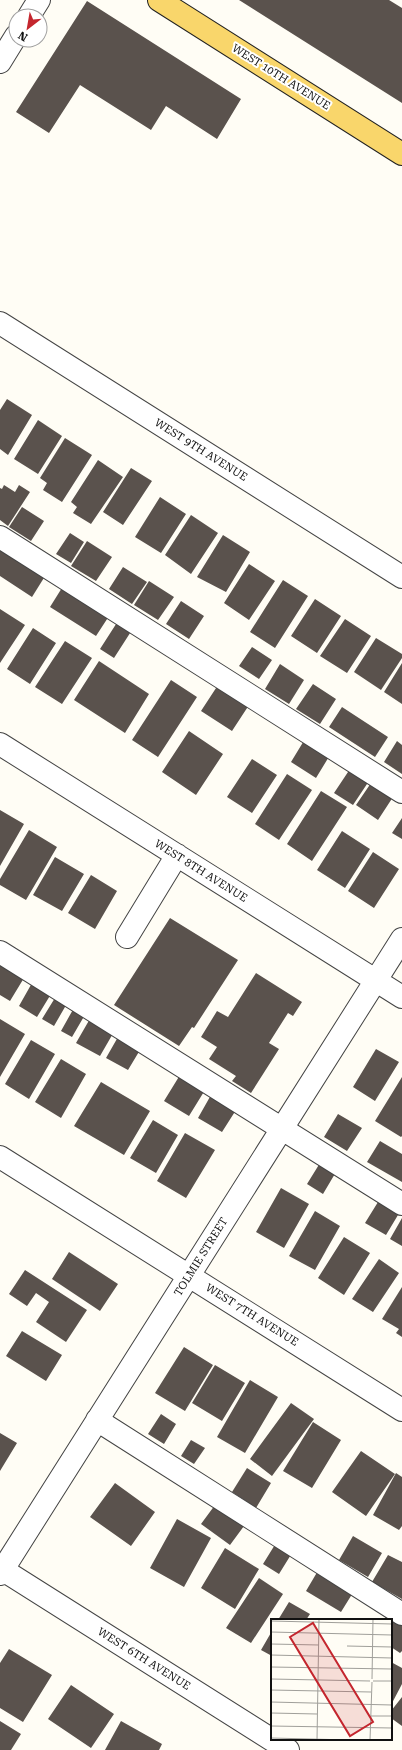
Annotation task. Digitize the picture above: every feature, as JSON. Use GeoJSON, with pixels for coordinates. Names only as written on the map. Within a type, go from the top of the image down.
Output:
{"type":"FeatureCollection","features":[{"type":"Feature","properties":{"kind":"main road","name":"WEST 10TH AVENUE"},"geometry":{"type":"LineString","coordinates":[[159,0],[402,154]]}},
{"type":"Feature","properties":{"kind":"street"},"geometry":{"type":"LineString","coordinates":[[0,62],[9,48]]}},
{"type":"Feature","properties":{"kind":"street","name":"WEST 9TH AVENUE"},"geometry":{"type":"LineString","coordinates":[[0,324],[402,577]]}},
{"type":"Feature","properties":{"kind":"street"},"geometry":{"type":"LineString","coordinates":[[0,537],[402,792]]}},
{"type":"Feature","properties":{"kind":"street","name":"WEST 8TH AVENUE"},"geometry":{"type":"LineString","coordinates":[[0,744],[402,997]]}},
{"type":"Feature","properties":{"kind":"street"},"geometry":{"type":"LineString","coordinates":[[127,937],[177,855]]}},
{"type":"Feature","properties":{"kind":"street","name":"TOLMIE STREET"},"geometry":{"type":"LineString","coordinates":[[1,1571],[402,939]]}},
{"type":"Feature","properties":{"kind":"street"},"geometry":{"type":"LineString","coordinates":[[0,952],[402,1204]]}},
{"type":"Feature","properties":{"kind":"street","name":"WEST 7TH AVENUE"},"geometry":{"type":"LineString","coordinates":[[0,1157],[402,1410]]}},
{"type":"Feature","properties":{"kind":"street"},"geometry":{"type":"LineString","coordinates":[[97,1420],[402,1614]]}},
{"type":"Feature","properties":{"kind":"street","name":"WEST 6TH AVENUE"},"geometry":{"type":"LineString","coordinates":[[1,1571],[271,1739]]}},
{"type":"Feature","properties":{"kind":"street","name":"WEST 6TH AVENUE"},"geometry":{"type":"LineString","coordinates":[[272,1740],[288,1750]]}},
{"type":"Feature","properties":{"kind":"building"},"geometry":{"type":"Polygon","coordinates":[[[239,0],[389,0],[402,8],[402,103],[239,0]]]}},
{"type":"Feature","properties":{"kind":"building"},"geometry":{"type":"Polygon","coordinates":[[[87,1],[241,99],[217,139],[166,106],[151,130],[80,85],[49,133],[16,112],[87,1]]]}},
{"type":"Feature","properties":{"kind":"building"},"geometry":{"type":"Polygon","coordinates":[[[7,399],[32,415],[8,455],[0,449],[0,410],[7,399]]]}},
{"type":"Feature","properties":{"kind":"building"},"geometry":{"type":"Polygon","coordinates":[[[38,420],[62,436],[38,474],[14,459],[38,420]]]}},
{"type":"Feature","properties":{"kind":"building"},"geometry":{"type":"Polygon","coordinates":[[[65,438],[92,455],[62,502],[43,490],[47,483],[40,478],[65,438]]]}},
{"type":"Feature","properties":{"kind":"building"},"geometry":{"type":"Polygon","coordinates":[[[98,460],[123,477],[91,524],[73,513],[77,507],[71,502],[98,460]]]}},
{"type":"Feature","properties":{"kind":"building"},"geometry":{"type":"Polygon","coordinates":[[[131,468],[152,481],[123,525],[103,512],[131,468]]]}},
{"type":"Feature","properties":{"kind":"building"},"geometry":{"type":"Polygon","coordinates":[[[4,485],[15,492],[19,485],[30,492],[8,526],[0,520],[0,488],[2,489],[4,485]]]}},
{"type":"Feature","properties":{"kind":"building"},"geometry":{"type":"Polygon","coordinates":[[[160,497],[186,514],[161,553],[135,537],[160,497]]]}},
{"type":"Feature","properties":{"kind":"building"},"geometry":{"type":"Polygon","coordinates":[[[22,507],[44,521],[31,541],[9,527],[22,507]]]}},
{"type":"Feature","properties":{"kind":"building"},"geometry":{"type":"Polygon","coordinates":[[[191,515],[218,533],[191,574],[165,555],[191,515]]]}},
{"type":"Feature","properties":{"kind":"building"},"geometry":{"type":"Polygon","coordinates":[[[70,533],[84,542],[71,563],[56,554],[70,533]]]}},
{"type":"Feature","properties":{"kind":"building"},"geometry":{"type":"Polygon","coordinates":[[[223,535],[250,552],[226,592],[197,577],[223,535]]]}},
{"type":"Feature","properties":{"kind":"building"},"geometry":{"type":"Polygon","coordinates":[[[87,541],[112,557],[96,581],[71,566],[87,541]]]}},
{"type":"Feature","properties":{"kind":"building"},"geometry":{"type":"Polygon","coordinates":[[[3,545],[47,573],[32,597],[0,576],[0,550],[3,545]]]}},
{"type":"Feature","properties":{"kind":"building"},"geometry":{"type":"Polygon","coordinates":[[[249,564],[275,581],[249,620],[224,603],[249,564]]]}},
{"type":"Feature","properties":{"kind":"building"},"geometry":{"type":"Polygon","coordinates":[[[123,567],[147,582],[132,604],[109,589],[123,567]]]}},
{"type":"Feature","properties":{"kind":"building"},"geometry":{"type":"Polygon","coordinates":[[[283,580],[308,596],[275,648],[250,632],[283,580]]]}},
{"type":"Feature","properties":{"kind":"building"},"geometry":{"type":"Polygon","coordinates":[[[149,581],[174,597],[158,620],[134,605],[149,581]]]}},
{"type":"Feature","properties":{"kind":"building"},"geometry":{"type":"Polygon","coordinates":[[[65,583],[111,613],[96,636],[50,607],[65,583]]]}},
{"type":"Feature","properties":{"kind":"building"},"geometry":{"type":"Polygon","coordinates":[[[315,599],[341,616],[317,653],[291,636],[315,599]]]}},
{"type":"Feature","properties":{"kind":"building"},"geometry":{"type":"Polygon","coordinates":[[[181,601],[204,616],[189,639],[166,624],[181,601]]]}},
{"type":"Feature","properties":{"kind":"building"},"geometry":{"type":"Polygon","coordinates":[[[0,609],[25,625],[0,663],[0,609]]]}},
{"type":"Feature","properties":{"kind":"building"},"geometry":{"type":"Polygon","coordinates":[[[345,619],[371,636],[347,673],[320,656],[345,619]]]}},
{"type":"Feature","properties":{"kind":"building"},"geometry":{"type":"Polygon","coordinates":[[[118,621],[132,630],[114,658],[100,649],[118,621]]]}},
{"type":"Feature","properties":{"kind":"building"},"geometry":{"type":"Polygon","coordinates":[[[33,628],[56,643],[30,684],[7,669],[33,628]]]}},
{"type":"Feature","properties":{"kind":"building"},"geometry":{"type":"Polygon","coordinates":[[[376,638],[402,654],[402,658],[381,690],[354,672],[376,638]]]}},
{"type":"Feature","properties":{"kind":"building"},"geometry":{"type":"Polygon","coordinates":[[[65,641],[92,658],[62,704],[35,687],[65,641]]]}},
{"type":"Feature","properties":{"kind":"building"},"geometry":{"type":"Polygon","coordinates":[[[252,647],[272,660],[259,679],[239,666],[252,647]]]}},
{"type":"Feature","properties":{"kind":"building"},"geometry":{"type":"Polygon","coordinates":[[[99,661],[149,694],[125,733],[74,700],[99,661]]]}},
{"type":"Feature","properties":{"kind":"building"},"geometry":{"type":"Polygon","coordinates":[[[402,663],[402,704],[384,692],[402,663]]]}},
{"type":"Feature","properties":{"kind":"building"},"geometry":{"type":"Polygon","coordinates":[[[280,664],[304,680],[289,704],[265,689],[280,664]]]}},
{"type":"Feature","properties":{"kind":"building"},"geometry":{"type":"Polygon","coordinates":[[[171,680],[197,697],[158,757],[132,740],[171,680]]]}},
{"type":"Feature","properties":{"kind":"building"},"geometry":{"type":"Polygon","coordinates":[[[313,684],[336,699],[320,724],[296,709],[313,684]]]}},
{"type":"Feature","properties":{"kind":"building"},"geometry":{"type":"Polygon","coordinates":[[[218,685],[249,705],[232,731],[201,711],[218,685]]]}},
{"type":"Feature","properties":{"kind":"building"},"geometry":{"type":"Polygon","coordinates":[[[342,707],[388,737],[375,757],[329,727],[342,707]]]}},
{"type":"Feature","properties":{"kind":"building"},"geometry":{"type":"Polygon","coordinates":[[[189,731],[223,754],[196,795],[162,772],[189,731]]]}},
{"type":"Feature","properties":{"kind":"building"},"geometry":{"type":"Polygon","coordinates":[[[305,739],[330,755],[316,778],[291,762],[305,739]]]}},
{"type":"Feature","properties":{"kind":"building"},"geometry":{"type":"Polygon","coordinates":[[[397,741],[402,745],[402,774],[384,762],[397,741]]]}},
{"type":"Feature","properties":{"kind":"building"},"geometry":{"type":"Polygon","coordinates":[[[252,759],[277,775],[252,813],[227,797],[252,759]]]}},
{"type":"Feature","properties":{"kind":"building"},"geometry":{"type":"Polygon","coordinates":[[[350,769],[369,781],[353,805],[334,793],[350,769]]]}},
{"type":"Feature","properties":{"kind":"building"},"geometry":{"type":"Polygon","coordinates":[[[287,774],[312,790],[279,840],[255,824],[287,774]]]}},
{"type":"Feature","properties":{"kind":"building"},"geometry":{"type":"Polygon","coordinates":[[[371,783],[393,797],[378,820],[356,805],[371,783]]]}},
{"type":"Feature","properties":{"kind":"building"},"geometry":{"type":"Polygon","coordinates":[[[321,791],[347,807],[312,861],[287,844],[321,791]]]}},
{"type":"Feature","properties":{"kind":"building"},"geometry":{"type":"Polygon","coordinates":[[[0,810],[24,824],[0,866],[0,810]]]}},
{"type":"Feature","properties":{"kind":"building"},"geometry":{"type":"Polygon","coordinates":[[[402,818],[402,839],[392,833],[402,818]]]}},
{"type":"Feature","properties":{"kind":"building"},"geometry":{"type":"Polygon","coordinates":[[[29,830],[57,847],[26,900],[0,885],[0,879],[29,830]]]}},
{"type":"Feature","properties":{"kind":"building"},"geometry":{"type":"Polygon","coordinates":[[[342,831],[370,849],[345,888],[317,870],[342,831]]]}},
{"type":"Feature","properties":{"kind":"building"},"geometry":{"type":"Polygon","coordinates":[[[373,852],[399,869],[374,908],[348,891],[373,852]]]}},
{"type":"Feature","properties":{"kind":"building"},"geometry":{"type":"Polygon","coordinates":[[[55,857],[84,874],[62,911],[33,895],[55,857]]]}},
{"type":"Feature","properties":{"kind":"building"},"geometry":{"type":"Polygon","coordinates":[[[91,875],[117,891],[95,929],[68,913],[91,875]]]}},
{"type":"Feature","properties":{"kind":"building"},"geometry":{"type":"Polygon","coordinates":[[[170,918],[238,960],[194,1028],[192,1027],[179,1046],[114,1005],[170,918]]]}},
{"type":"Feature","properties":{"kind":"building"},"geometry":{"type":"Polygon","coordinates":[[[0,957],[27,973],[10,1001],[0,995],[0,957]]]}},
{"type":"Feature","properties":{"kind":"building"},"geometry":{"type":"Polygon","coordinates":[[[256,973],[302,1002],[293,1016],[288,1013],[269,1043],[279,1049],[251,1093],[232,1081],[236,1076],[209,1059],[217,1047],[201,1037],[217,1011],[228,1017],[256,973]]]}},
{"type":"Feature","properties":{"kind":"building"},"geometry":{"type":"Polygon","coordinates":[[[32,983],[51,994],[37,1017],[19,1006],[32,983]]]}},
{"type":"Feature","properties":{"kind":"building"},"geometry":{"type":"Polygon","coordinates":[[[58,993],[69,1000],[54,1026],[42,1019],[58,993]]]}},
{"type":"Feature","properties":{"kind":"building"},"geometry":{"type":"Polygon","coordinates":[[[75,1006],[86,1013],[72,1037],[61,1031],[75,1006]]]}},
{"type":"Feature","properties":{"kind":"building"},"geometry":{"type":"Polygon","coordinates":[[[91,1017],[115,1030],[100,1056],[76,1043],[91,1017]]]}},
{"type":"Feature","properties":{"kind":"building"},"geometry":{"type":"Polygon","coordinates":[[[0,1019],[25,1034],[0,1077],[0,1019]]]}},
{"type":"Feature","properties":{"kind":"building"},"geometry":{"type":"Polygon","coordinates":[[[118,1037],[140,1050],[128,1070],[106,1058],[118,1037]]]}},
{"type":"Feature","properties":{"kind":"building"},"geometry":{"type":"Polygon","coordinates":[[[31,1040],[55,1054],[29,1099],[5,1084],[31,1040]]]}},
{"type":"Feature","properties":{"kind":"building"},"geometry":{"type":"Polygon","coordinates":[[[376,1049],[399,1062],[375,1101],[353,1087],[376,1049]]]}},
{"type":"Feature","properties":{"kind":"building"},"geometry":{"type":"Polygon","coordinates":[[[61,1059],[86,1074],[61,1118],[35,1102],[61,1059]]]}},
{"type":"Feature","properties":{"kind":"building"},"geometry":{"type":"Polygon","coordinates":[[[180,1075],[205,1090],[189,1116],[164,1101],[180,1075]]]}},
{"type":"Feature","properties":{"kind":"building"},"geometry":{"type":"Polygon","coordinates":[[[402,1077],[402,1136],[401,1137],[375,1121],[402,1077]]]}},
{"type":"Feature","properties":{"kind":"building"},"geometry":{"type":"Polygon","coordinates":[[[101,1082],[150,1111],[124,1155],[74,1126],[101,1082]]]}},
{"type":"Feature","properties":{"kind":"building"},"geometry":{"type":"Polygon","coordinates":[[[211,1095],[236,1110],[222,1132],[198,1118],[211,1095]]]}},
{"type":"Feature","properties":{"kind":"building"},"geometry":{"type":"Polygon","coordinates":[[[338,1114],[362,1128],[347,1151],[324,1137],[338,1114]]]}},
{"type":"Feature","properties":{"kind":"building"},"geometry":{"type":"Polygon","coordinates":[[[153,1120],[178,1135],[156,1173],[130,1158],[153,1120]]]}},
{"type":"Feature","properties":{"kind":"building"},"geometry":{"type":"Polygon","coordinates":[[[185,1133],[215,1150],[186,1198],[157,1181],[185,1133]]]}},
{"type":"Feature","properties":{"kind":"building"},"geometry":{"type":"Polygon","coordinates":[[[380,1141],[402,1154],[402,1182],[367,1162],[380,1141]]]}},
{"type":"Feature","properties":{"kind":"building"},"geometry":{"type":"Polygon","coordinates":[[[320,1163],[336,1172],[323,1194],[307,1184],[320,1163]]]}},
{"type":"Feature","properties":{"kind":"building"},"geometry":{"type":"Polygon","coordinates":[[[281,1188],[309,1204],[284,1248],[256,1232],[281,1188]]]}},
{"type":"Feature","properties":{"kind":"building"},"geometry":{"type":"Polygon","coordinates":[[[378,1202],[398,1215],[386,1235],[365,1223],[378,1202]]]}},
{"type":"Feature","properties":{"kind":"building"},"geometry":{"type":"Polygon","coordinates":[[[315,1211],[340,1226],[315,1270],[289,1256],[315,1211]]]}},
{"type":"Feature","properties":{"kind":"building"},"geometry":{"type":"Polygon","coordinates":[[[402,1218],[402,1246],[390,1239],[402,1218]]]}},
{"type":"Feature","properties":{"kind":"building"},"geometry":{"type":"Polygon","coordinates":[[[344,1237],[370,1253],[344,1295],[318,1278],[344,1237]]]}},
{"type":"Feature","properties":{"kind":"building"},"geometry":{"type":"Polygon","coordinates":[[[69,1252],[118,1284],[100,1311],[52,1279],[69,1252]]]}},
{"type":"Feature","properties":{"kind":"building"},"geometry":{"type":"Polygon","coordinates":[[[379,1259],[399,1273],[373,1312],[352,1299],[379,1259]]]}},
{"type":"Feature","properties":{"kind":"building"},"geometry":{"type":"Polygon","coordinates":[[[25,1270],[87,1310],[66,1342],[36,1322],[49,1302],[36,1293],[27,1306],[9,1294],[25,1270]]]}},
{"type":"Feature","properties":{"kind":"building"},"geometry":{"type":"Polygon","coordinates":[[[402,1287],[402,1337],[396,1333],[399,1329],[382,1319],[402,1287]]]}},
{"type":"Feature","properties":{"kind":"building"},"geometry":{"type":"Polygon","coordinates":[[[22,1331],[62,1355],[46,1381],[6,1356],[22,1331]]]}},
{"type":"Feature","properties":{"kind":"building"},"geometry":{"type":"Polygon","coordinates":[[[184,1347],[213,1365],[185,1411],[155,1393],[184,1347]]]}},
{"type":"Feature","properties":{"kind":"building"},"geometry":{"type":"Polygon","coordinates":[[[215,1365],[245,1383],[222,1421],[192,1403],[215,1365]]]}},
{"type":"Feature","properties":{"kind":"building"},"geometry":{"type":"Polygon","coordinates":[[[250,1380],[278,1397],[245,1453],[217,1437],[250,1380]]]}},
{"type":"Feature","properties":{"kind":"building"},"geometry":{"type":"Polygon","coordinates":[[[291,1403],[314,1419],[272,1476],[250,1459],[291,1403]]]}},
{"type":"Feature","properties":{"kind":"building"},"geometry":{"type":"Polygon","coordinates":[[[161,1414],[176,1424],[164,1444],[148,1434],[161,1414]]]}},
{"type":"Feature","properties":{"kind":"building"},"geometry":{"type":"Polygon","coordinates":[[[313,1422],[341,1440],[312,1488],[283,1471],[313,1422]]]}},
{"type":"Feature","properties":{"kind":"building"},"geometry":{"type":"Polygon","coordinates":[[[0,1433],[17,1443],[0,1471],[0,1433]]]}},
{"type":"Feature","properties":{"kind":"building"},"geometry":{"type":"Polygon","coordinates":[[[191,1440],[205,1448],[194,1464],[181,1456],[191,1440]]]}},
{"type":"Feature","properties":{"kind":"building"},"geometry":{"type":"Polygon","coordinates":[[[361,1451],[395,1474],[366,1516],[332,1492],[361,1451]]]}},
{"type":"Feature","properties":{"kind":"building"},"geometry":{"type":"Polygon","coordinates":[[[247,1468],[271,1483],[256,1508],[232,1492],[247,1468]]]}},
{"type":"Feature","properties":{"kind":"building"},"geometry":{"type":"Polygon","coordinates":[[[396,1473],[402,1477],[402,1526],[399,1530],[373,1515],[396,1473]]]}},
{"type":"Feature","properties":{"kind":"building"},"geometry":{"type":"Polygon","coordinates":[[[115,1483],[155,1512],[131,1546],[90,1517],[115,1483]]]}},
{"type":"Feature","properties":{"kind":"building"},"geometry":{"type":"Polygon","coordinates":[[[215,1505],[244,1526],[230,1545],[201,1524],[215,1505]]]}},
{"type":"Feature","properties":{"kind":"building"},"geometry":{"type":"Polygon","coordinates":[[[177,1519],[211,1538],[184,1587],[150,1568],[177,1519]]]}},
{"type":"Feature","properties":{"kind":"building"},"geometry":{"type":"Polygon","coordinates":[[[353,1536],[382,1553],[368,1577],[339,1560],[353,1536]]]}},
{"type":"Feature","properties":{"kind":"building"},"geometry":{"type":"Polygon","coordinates":[[[276,1543],[292,1553],[279,1574],[263,1564],[276,1543]]]}},
{"type":"Feature","properties":{"kind":"building"},"geometry":{"type":"Polygon","coordinates":[[[225,1548],[259,1569],[235,1609],[201,1588],[225,1548]]]}},
{"type":"Feature","properties":{"kind":"building"},"geometry":{"type":"Polygon","coordinates":[[[388,1555],[402,1562],[402,1599],[372,1582],[388,1555]]]}},
{"type":"Feature","properties":{"kind":"building"},"geometry":{"type":"Polygon","coordinates":[[[319,1569],[354,1591],[341,1612],[306,1591],[319,1569]]]}},
{"type":"Feature","properties":{"kind":"building"},"geometry":{"type":"Polygon","coordinates":[[[259,1578],[283,1594],[251,1643],[226,1628],[259,1578]]]}},
{"type":"Feature","properties":{"kind":"building"},"geometry":{"type":"Polygon","coordinates":[[[289,1602],[310,1614],[307,1619],[279,1619],[289,1602]]]}},
{"type":"Feature","properties":{"kind":"building"},"geometry":{"type":"Polygon","coordinates":[[[387,1615],[402,1626],[402,1651],[400,1653],[392,1648],[392,1619],[385,1619],[387,1615]]]}},
{"type":"Feature","properties":{"kind":"building"},"geometry":{"type":"Polygon","coordinates":[[[271,1633],[271,1655],[261,1650],[271,1633]]]}},
{"type":"Feature","properties":{"kind":"building"},"geometry":{"type":"Polygon","coordinates":[[[9,1649],[52,1675],[23,1722],[0,1708],[0,1663],[9,1649]]]}},
{"type":"Feature","properties":{"kind":"building"},"geometry":{"type":"Polygon","coordinates":[[[392,1663],[402,1668],[402,1684],[392,1703],[392,1663]]]}},
{"type":"Feature","properties":{"kind":"building"},"geometry":{"type":"Polygon","coordinates":[[[71,1685],[114,1714],[91,1748],[48,1719],[71,1685]]]}},
{"type":"Feature","properties":{"kind":"building"},"geometry":{"type":"Polygon","coordinates":[[[402,1697],[402,1726],[392,1719],[392,1710],[402,1697]]]}},
{"type":"Feature","properties":{"kind":"building"},"geometry":{"type":"Polygon","coordinates":[[[0,1721],[21,1734],[11,1750],[0,1750],[0,1721]]]}},
{"type":"Feature","properties":{"kind":"building"},"geometry":{"type":"Polygon","coordinates":[[[121,1721],[162,1744],[159,1750],[105,1750],[121,1721]]]}}]}
